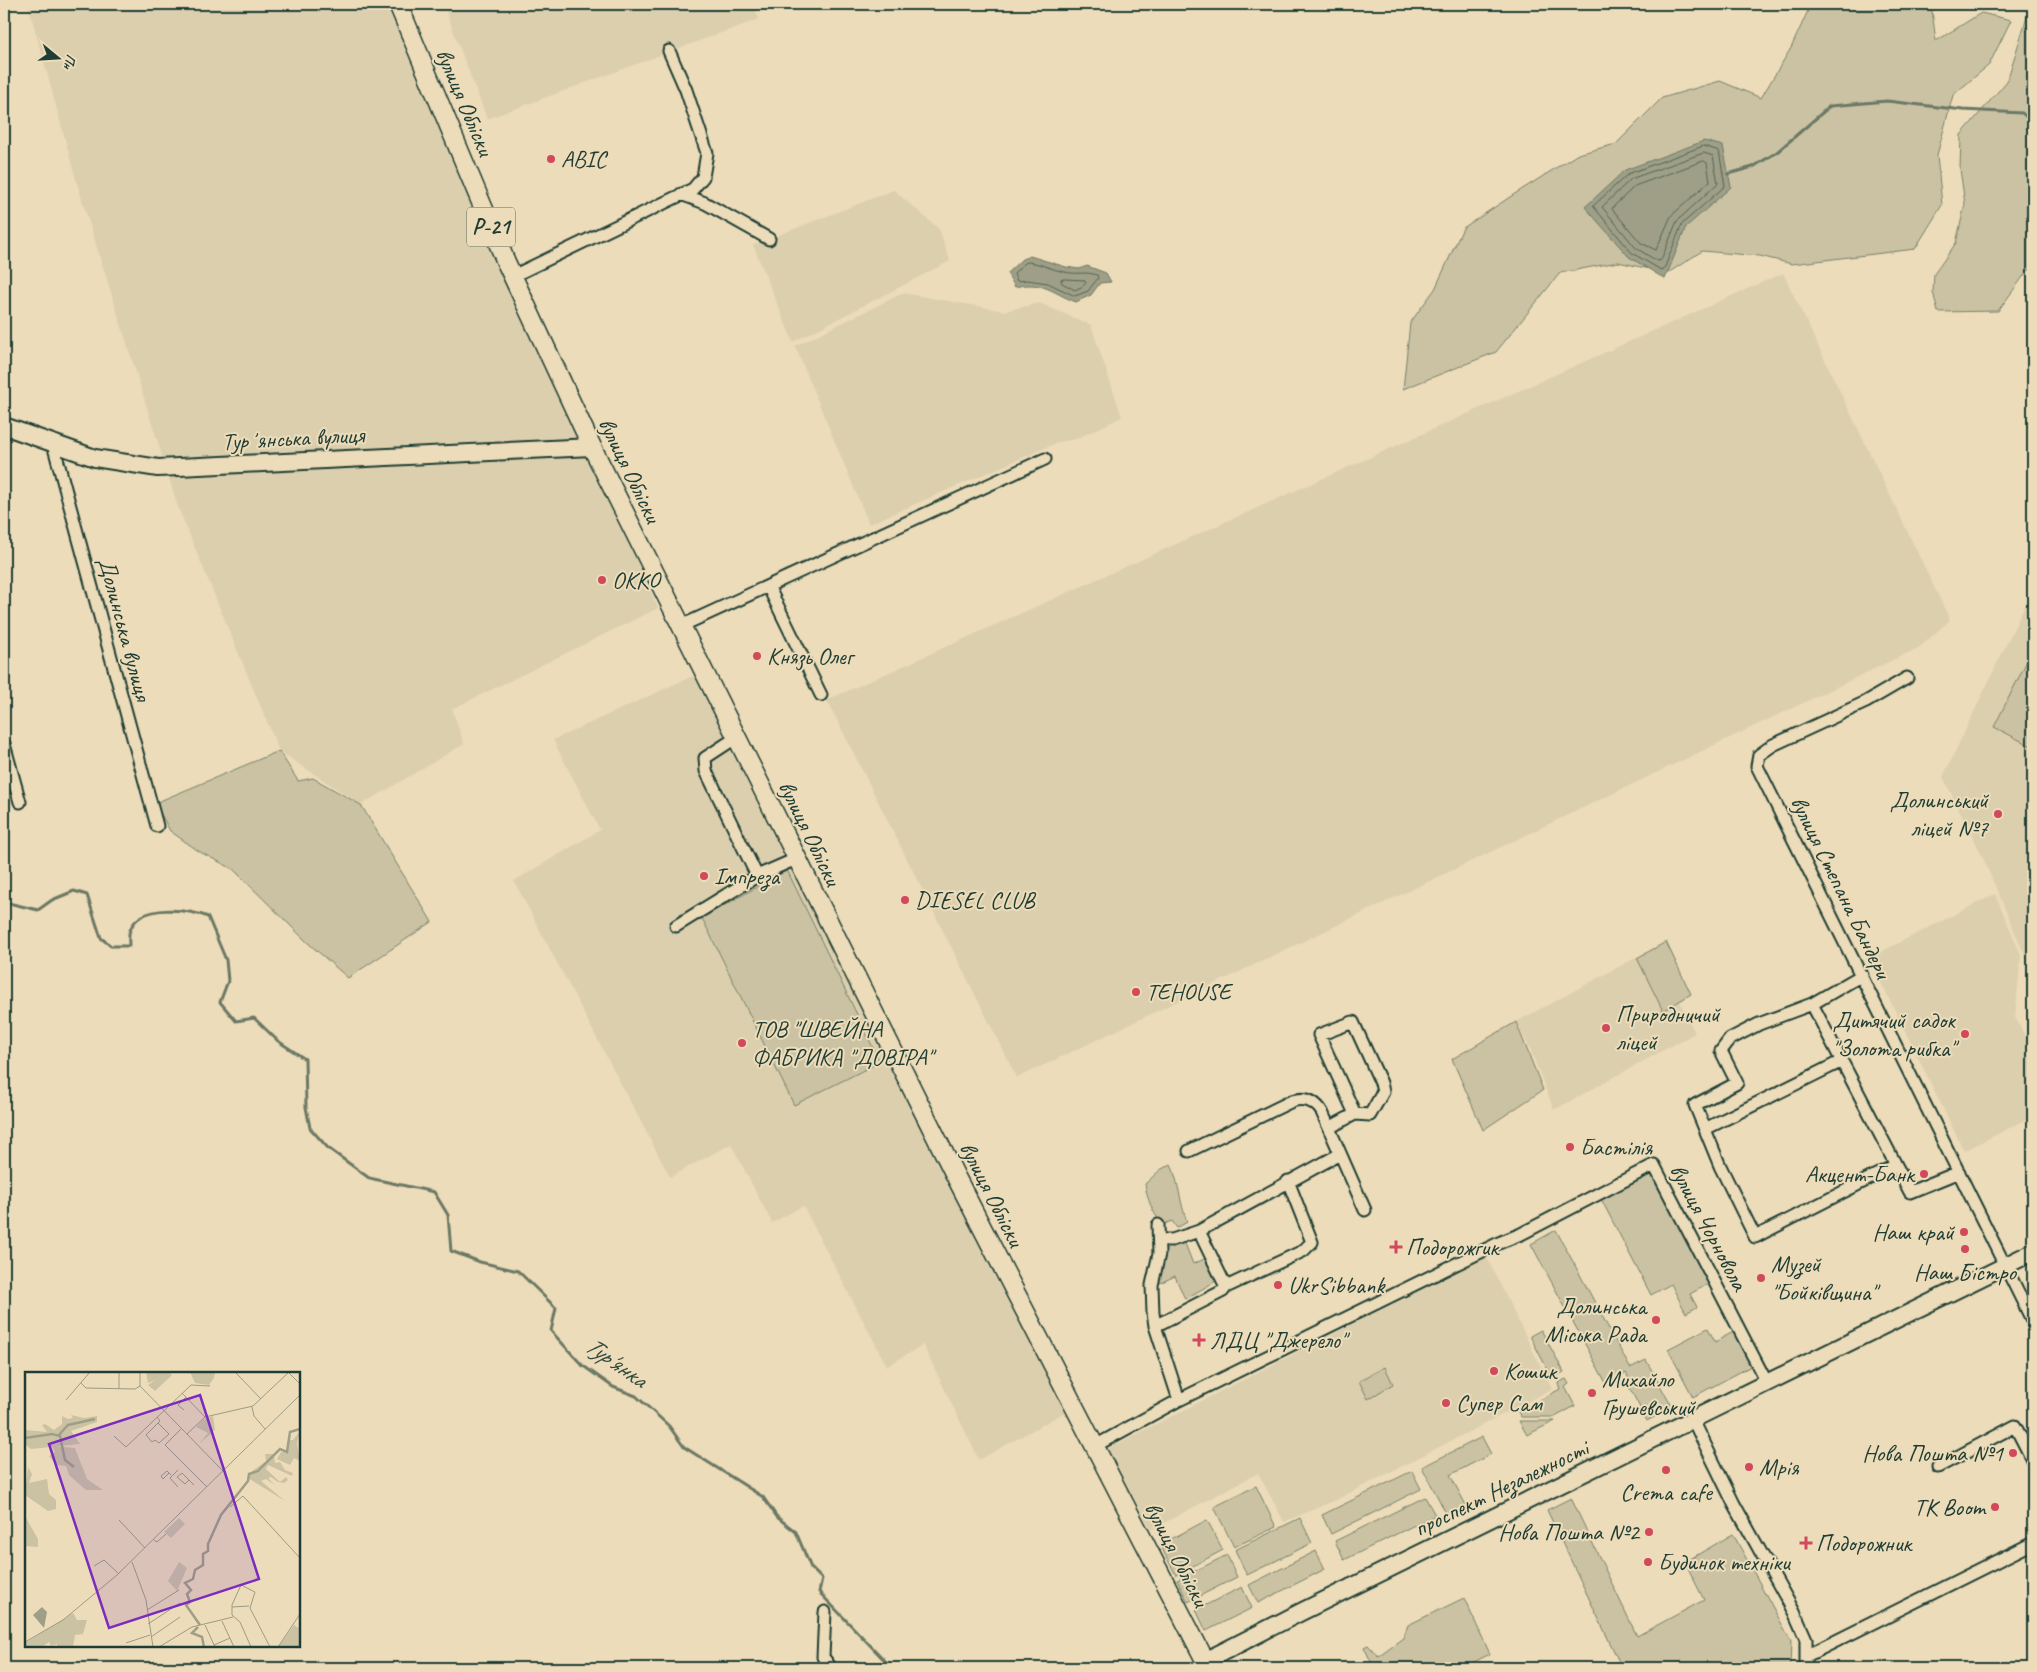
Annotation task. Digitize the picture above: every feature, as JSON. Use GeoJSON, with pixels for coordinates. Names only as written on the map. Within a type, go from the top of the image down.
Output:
{"type":"FeatureCollection","features":[{"type":"Feature","properties":{"kind":"main road","name":"вулиця Обліски"},"geometry":{"type":"LineString","coordinates":[[398,4],[513,276],[592,447],[956,1178],[1207,1665]]}},
{"type":"Feature","properties":{"kind":"main road","name":"Турʼянська вулиця"},"geometry":{"type":"LineString","coordinates":[[4,426],[95,458],[158,468],[592,447]]}},
{"type":"Feature","properties":{"kind":"main road","name":"проспект Незалежності"},"geometry":{"type":"LineString","coordinates":[[1207,1665],[1303,1611],[2033,1252]]}},
{"type":"Feature","properties":{"kind":"street"},"geometry":{"type":"LineString","coordinates":[[513,276],[693,188],[703,177],[707,153],[686,90],[670,51]]}},
{"type":"Feature","properties":{"kind":"street"},"geometry":{"type":"LineString","coordinates":[[681,194],[705,203],[769,239]]}},
{"type":"Feature","properties":{"kind":"street","name":"Долинська вулиця"},"geometry":{"type":"LineString","coordinates":[[53,444],[157,826]]}},
{"type":"Feature","properties":{"kind":"street"},"geometry":{"type":"LineString","coordinates":[[681,626],[1045,459]]}},
{"type":"Feature","properties":{"kind":"street"},"geometry":{"type":"LineString","coordinates":[[768,586],[821,695]]}},
{"type":"Feature","properties":{"kind":"street","name":"вулиця Степана Бандери"},"geometry":{"type":"LineString","coordinates":[[1907,678],[1866,702],[1773,745],[1759,755],[1757,766],[2033,1322]]}},
{"type":"Feature","properties":{"kind":"street"},"geometry":{"type":"LineString","coordinates":[[737,737],[705,758],[706,770],[757,876]]}},
{"type":"Feature","properties":{"kind":"street"},"geometry":{"type":"LineString","coordinates":[[4,744],[20,802]]}},
{"type":"Feature","properties":{"kind":"street"},"geometry":{"type":"LineString","coordinates":[[676,926],[757,876],[796,860]]}},
{"type":"Feature","properties":{"kind":"street"},"geometry":{"type":"LineString","coordinates":[[1862,975],[1812,1004],[1759,1024],[1730,1038],[1721,1051],[1736,1083],[1696,1104],[1720,1166],[1755,1237],[1896,1165]]}},
{"type":"Feature","properties":{"kind":"street"},"geometry":{"type":"LineString","coordinates":[[1812,1004],[1910,1192],[1959,1172]]}},
{"type":"Feature","properties":{"kind":"street"},"geometry":{"type":"LineString","coordinates":[[1328,1128],[1355,1114],[1370,1115],[1383,1092],[1381,1083],[1353,1022],[1319,1036],[1355,1114]]}},
{"type":"Feature","properties":{"kind":"street"},"geometry":{"type":"LineString","coordinates":[[1706,1129],[1842,1062]]}},
{"type":"Feature","properties":{"kind":"street"},"geometry":{"type":"LineString","coordinates":[[1189,1151],[1298,1100],[1304,1099],[1315,1103],[1322,1112],[1364,1210]]}},
{"type":"Feature","properties":{"kind":"street"},"geometry":{"type":"LineString","coordinates":[[1160,1240],[1172,1240],[1199,1231],[1340,1154]]}},
{"type":"Feature","properties":{"kind":"street","name":"вулиця Чорновола"},"geometry":{"type":"LineString","coordinates":[[1095,1446],[1179,1400],[1521,1234],[1654,1165],[1767,1383]]}},
{"type":"Feature","properties":{"kind":"street"},"geometry":{"type":"LineString","coordinates":[[1155,1326],[1222,1291],[1226,1287],[1303,1251],[1312,1242],[1288,1181]]}},
{"type":"Feature","properties":{"kind":"street"},"geometry":{"type":"LineString","coordinates":[[1158,1225],[1160,1254],[1152,1285],[1151,1300],[1155,1326],[1179,1400]]}},
{"type":"Feature","properties":{"kind":"street"},"geometry":{"type":"LineString","coordinates":[[1199,1231],[1226,1287]]}},
{"type":"Feature","properties":{"kind":"street"},"geometry":{"type":"LineString","coordinates":[[1693,1420],[1734,1504],[1794,1612],[1806,1639],[1808,1655],[1806,1668]]}},
{"type":"Feature","properties":{"kind":"street"},"geometry":{"type":"LineString","coordinates":[[1938,1467],[2016,1426],[2033,1461]]}},
{"type":"Feature","properties":{"kind":"street"},"geometry":{"type":"LineString","coordinates":[[1808,1655],[2033,1543]]}},
{"type":"Feature","properties":{"kind":"street"},"geometry":{"type":"LineString","coordinates":[[825,1612],[823,1657],[831,1668]]}},
{"type":"Feature","properties":{"kind":"shaded area"},"geometry":{"type":"Polygon","coordinates":[[[28,4],[388,4],[658,608],[452,709],[464,744],[361,805],[279,751],[178,507],[79,190],[28,4]]]}},
{"type":"Feature","properties":{"kind":"shaded area"},"geometry":{"type":"Polygon","coordinates":[[[443,4],[753,4],[759,19],[487,119],[443,4]]]}},
{"type":"Feature","properties":{"kind":"shaded area"},"geometry":{"type":"Polygon","coordinates":[[[1811,4],[1832,9],[1841,4],[1931,4],[1936,41],[1981,13],[2011,20],[1989,65],[1953,95],[1937,155],[1942,205],[1915,249],[1792,264],[1760,256],[1702,251],[1668,273],[1618,262],[1560,273],[1496,352],[1403,389],[1410,323],[1435,289],[1463,228],[1578,154],[1616,144],[1662,98],[1720,81],[1761,98],[1791,48],[1811,4]]]}},
{"type":"Feature","properties":{"kind":"shaded area"},"geometry":{"type":"Polygon","coordinates":[[[2031,4],[2033,4],[2033,270],[2028,270],[1998,311],[1938,312],[1933,292],[1934,274],[1956,243],[1965,204],[1960,169],[1961,135],[2007,81],[2031,4]]]}},
{"type":"Feature","properties":{"kind":"shaded area"},"geometry":{"type":"Polygon","coordinates":[[[894,190],[939,229],[950,261],[793,342],[753,245],[894,190]]]}},
{"type":"Feature","properties":{"kind":"shaded area"},"geometry":{"type":"Polygon","coordinates":[[[1783,273],[1950,620],[1920,647],[1017,1078],[827,700],[1783,273]]]}},
{"type":"Feature","properties":{"kind":"shaded area"},"geometry":{"type":"Polygon","coordinates":[[[903,293],[1005,311],[1039,303],[1091,325],[1122,417],[1076,439],[1059,442],[869,524],[795,346],[903,293]]]}},
{"type":"Feature","properties":{"kind":"shaded area","name":"Долинський ліцей №7"},"geometry":{"type":"Polygon","coordinates":[[[2033,588],[2033,974],[1980,851],[1943,777],[2033,588]]]}},
{"type":"Feature","properties":{"kind":"shaded area"},"geometry":{"type":"Polygon","coordinates":[[[2033,649],[2033,747],[1994,727],[2033,649]]]}},
{"type":"Feature","properties":{"kind":"shaded area"},"geometry":{"type":"Polygon","coordinates":[[[697,674],[1069,1410],[979,1460],[923,1345],[887,1366],[803,1206],[772,1223],[731,1144],[670,1177],[514,881],[600,830],[553,740],[697,674]]]}},
{"type":"Feature","properties":{"kind":"shaded area"},"geometry":{"type":"Polygon","coordinates":[[[279,751],[298,781],[313,778],[361,805],[432,922],[348,978],[307,942],[233,869],[200,852],[170,831],[155,803],[279,751]]]}},
{"type":"Feature","properties":{"kind":"shaded area"},"geometry":{"type":"Polygon","coordinates":[[[787,870],[880,1062],[794,1105],[702,918],[787,870]]]}},
{"type":"Feature","properties":{"kind":"shaded area","name":"Дитячий садок \"Золота рибка\""},"geometry":{"type":"Polygon","coordinates":[[[1995,894],[2021,955],[2015,1017],[2033,1051],[2033,1116],[1964,1151],[1869,958],[1995,894]]]}},
{"type":"Feature","properties":{"kind":"shaded area","name":"Природничий ліцей"},"geometry":{"type":"Polygon","coordinates":[[[1667,941],[1691,994],[1680,1002],[1695,1033],[1554,1110],[1530,1049],[1516,1022],[1667,941]]]}},
{"type":"Feature","properties":{"kind":"shaded area"},"geometry":{"type":"Polygon","coordinates":[[[1666,942],[1691,994],[1663,1011],[1637,958],[1666,942]]]}},
{"type":"Feature","properties":{"kind":"shaded area"},"geometry":{"type":"Polygon","coordinates":[[[1516,1022],[1543,1090],[1483,1130],[1452,1059],[1516,1022]]]}},
{"type":"Feature","properties":{"kind":"shaded area"},"geometry":{"type":"Polygon","coordinates":[[[1171,1164],[1187,1222],[1177,1228],[1172,1221],[1162,1225],[1151,1206],[1145,1184],[1160,1170],[1171,1164]]]}},
{"type":"Feature","properties":{"kind":"shaded area"},"geometry":{"type":"Polygon","coordinates":[[[1652,1172],[1710,1283],[1690,1294],[1697,1307],[1686,1313],[1671,1284],[1651,1295],[1601,1199],[1652,1172]]]}},
{"type":"Feature","properties":{"kind":"shaded area"},"geometry":{"type":"Polygon","coordinates":[[[1556,1230],[1630,1368],[1646,1360],[1672,1407],[1647,1421],[1627,1383],[1630,1381],[1626,1373],[1606,1383],[1531,1244],[1556,1230]]]}},
{"type":"Feature","properties":{"kind":"shaded area"},"geometry":{"type":"Polygon","coordinates":[[[1184,1241],[1193,1264],[1207,1258],[1216,1281],[1185,1299],[1175,1276],[1158,1284],[1166,1249],[1184,1241]]]}},
{"type":"Feature","properties":{"kind":"shaded area"},"geometry":{"type":"Polygon","coordinates":[[[1486,1256],[1552,1389],[1336,1500],[1284,1522],[1258,1473],[1151,1530],[1107,1449],[1486,1256]]]}},
{"type":"Feature","properties":{"kind":"shaded area"},"geometry":{"type":"Polygon","coordinates":[[[1708,1328],[1715,1342],[1735,1331],[1753,1365],[1693,1397],[1668,1349],[1708,1328]]]}},
{"type":"Feature","properties":{"kind":"shaded area"},"geometry":{"type":"Polygon","coordinates":[[[1541,1330],[1564,1372],[1552,1378],[1530,1336],[1541,1330]]]}},
{"type":"Feature","properties":{"kind":"shaded area"},"geometry":{"type":"Polygon","coordinates":[[[1385,1367],[1393,1384],[1368,1399],[1359,1381],[1385,1367]]]}},
{"type":"Feature","properties":{"kind":"shaded area"},"geometry":{"type":"Polygon","coordinates":[[[1566,1379],[1569,1384],[1565,1387],[1575,1406],[1555,1417],[1521,1417],[1518,1412],[1560,1389],[1558,1383],[1566,1379]]]}},
{"type":"Feature","properties":{"kind":"shaded area"},"geometry":{"type":"Polygon","coordinates":[[[1519,1421],[1555,1421],[1527,1435],[1519,1421]]]}},
{"type":"Feature","properties":{"kind":"shaded area"},"geometry":{"type":"Polygon","coordinates":[[[1482,1437],[1491,1454],[1450,1475],[1467,1507],[1448,1517],[1422,1467],[1482,1437]]]}},
{"type":"Feature","properties":{"kind":"shaded area"},"geometry":{"type":"Polygon","coordinates":[[[1412,1471],[1421,1489],[1331,1534],[1322,1515],[1412,1471]]]}},
{"type":"Feature","properties":{"kind":"shaded area"},"geometry":{"type":"Polygon","coordinates":[[[1256,1486],[1276,1527],[1234,1547],[1214,1507],[1256,1486]]]}},
{"type":"Feature","properties":{"kind":"shaded area"},"geometry":{"type":"Polygon","coordinates":[[[1425,1497],[1435,1515],[1344,1560],[1335,1541],[1425,1497]]]}},
{"type":"Feature","properties":{"kind":"shaded area"},"geometry":{"type":"Polygon","coordinates":[[[1571,1498],[1637,1636],[1704,1600],[1685,1562],[1733,1534],[1791,1641],[1790,1668],[1622,1668],[1547,1510],[1571,1498]]]}},
{"type":"Feature","properties":{"kind":"shaded area"},"geometry":{"type":"Polygon","coordinates":[[[1300,1518],[1312,1543],[1247,1575],[1235,1550],[1300,1518]]]}},
{"type":"Feature","properties":{"kind":"shaded area"},"geometry":{"type":"Polygon","coordinates":[[[1207,1520],[1223,1550],[1176,1575],[1160,1545],[1207,1520]]]}},
{"type":"Feature","properties":{"kind":"shaded area"},"geometry":{"type":"Polygon","coordinates":[[[1316,1551],[1325,1569],[1258,1603],[1249,1585],[1316,1551]]]}},
{"type":"Feature","properties":{"kind":"shaded area"},"geometry":{"type":"Polygon","coordinates":[[[1227,1555],[1237,1577],[1188,1602],[1177,1580],[1227,1555]]]}},
{"type":"Feature","properties":{"kind":"shaded area"},"geometry":{"type":"Polygon","coordinates":[[[1242,1587],[1252,1608],[1206,1631],[1196,1610],[1242,1587]]]}},
{"type":"Feature","properties":{"kind":"shaded area"},"geometry":{"type":"Polygon","coordinates":[[[1464,1598],[1490,1654],[1462,1668],[1374,1668],[1364,1647],[1368,1645],[1378,1656],[1403,1638],[1408,1625],[1464,1598]]]}},
{"type":"Feature","properties":{"kind":"water"},"geometry":{"type":"Polygon","coordinates":[[[1704,141],[1723,146],[1731,187],[1686,227],[1665,279],[1629,257],[1585,207],[1625,170],[1704,141]]]}},
{"type":"Feature","properties":{"kind":"water"},"geometry":{"type":"Polygon","coordinates":[[[1030,256],[1066,267],[1079,269],[1087,266],[1106,273],[1111,282],[1100,283],[1091,295],[1076,302],[1040,286],[1025,285],[1015,287],[1007,273],[1022,259],[1030,256]]]}},
{"type":"Feature","properties":{"kind":"waterway"},"geometry":{"type":"LineString","coordinates":[[1728,174],[1753,167],[1777,152],[1830,106],[1887,101],[1963,110],[2022,113],[2033,123]]}},
{"type":"Feature","properties":{"kind":"waterway","name":"Тур'янка"},"geometry":{"type":"LineString","coordinates":[[4,902],[38,910],[52,900],[74,891],[87,895],[101,938],[111,946],[129,946],[129,932],[135,921],[143,915],[165,910],[177,910],[208,917],[226,960],[228,981],[220,1002],[236,1021],[254,1018],[278,1041],[305,1059],[306,1107],[310,1128],[328,1148],[369,1178],[434,1192],[448,1215],[451,1251],[480,1262],[518,1271],[556,1308],[551,1331],[582,1365],[613,1387],[636,1396],[669,1426],[684,1447],[763,1497],[777,1517],[796,1532],[811,1568],[822,1579],[819,1592],[892,1668]]}},
{"type":"Feature","properties":{"kind":"place","name":"АВІС"},"geometry":{"type":"Point","coordinates":[551,159]}},
{"type":"Feature","properties":{"kind":"place","name":"ОККО"},"geometry":{"type":"Point","coordinates":[602,580]}},
{"type":"Feature","properties":{"kind":"place","name":"Князь Олег"},"geometry":{"type":"Point","coordinates":[757,656]}},
{"type":"Feature","properties":{"kind":"place","name":"Долинський ліцей №7"},"geometry":{"type":"Point","coordinates":[1998,814]}},
{"type":"Feature","properties":{"kind":"place","name":"Імпреза"},"geometry":{"type":"Point","coordinates":[704,876]}},
{"type":"Feature","properties":{"kind":"place","name":"DIESEL CLUB"},"geometry":{"type":"Point","coordinates":[905,900]}},
{"type":"Feature","properties":{"kind":"place","name":"TEHOUSE"},"geometry":{"type":"Point","coordinates":[1136,992]}},
{"type":"Feature","properties":{"kind":"place","name":"Природничий ліцей"},"geometry":{"type":"Point","coordinates":[1606,1028]}},
{"type":"Feature","properties":{"kind":"place","name":"Дитячий садок \"Золота рибка\""},"geometry":{"type":"Point","coordinates":[1965,1034]}},
{"type":"Feature","properties":{"kind":"place","name":"ТОВ \"ШВЕЙНА ФАБРИКА \"ДОВІРА\""},"geometry":{"type":"Point","coordinates":[742,1043]}},
{"type":"Feature","properties":{"kind":"place","name":"Бастілія"},"geometry":{"type":"Point","coordinates":[1570,1147]}},
{"type":"Feature","properties":{"kind":"place","name":"Акцент-Банк"},"geometry":{"type":"Point","coordinates":[1924,1174]}},
{"type":"Feature","properties":{"kind":"place","name":"Наш край"},"geometry":{"type":"Point","coordinates":[1964,1232]}},
{"type":"Feature","properties":{"kind":"place","name":"Подорожгик"},"geometry":{"type":"Point","coordinates":[1396,1247]}},
{"type":"Feature","properties":{"kind":"place","name":"Наш Бістро"},"geometry":{"type":"Point","coordinates":[1965,1249]}},
{"type":"Feature","properties":{"kind":"place","name":"Музей \"Бойківщина\""},"geometry":{"type":"Point","coordinates":[1761,1278]}},
{"type":"Feature","properties":{"kind":"place","name":"UkrSibbank"},"geometry":{"type":"Point","coordinates":[1278,1285]}},
{"type":"Feature","properties":{"kind":"place","name":"Долинська Міська Рада"},"geometry":{"type":"Point","coordinates":[1656,1320]}},
{"type":"Feature","properties":{"kind":"place","name":"ЛДЦ \"Джерело\""},"geometry":{"type":"Point","coordinates":[1199,1340]}},
{"type":"Feature","properties":{"kind":"place","name":"Кошик"},"geometry":{"type":"Point","coordinates":[1494,1371]}},
{"type":"Feature","properties":{"kind":"place","name":"Михайло Грушевський"},"geometry":{"type":"Point","coordinates":[1592,1393]}},
{"type":"Feature","properties":{"kind":"place","name":"Супер Сам"},"geometry":{"type":"Point","coordinates":[1446,1403]}},
{"type":"Feature","properties":{"kind":"place","name":"Нова Пошта №1"},"geometry":{"type":"Point","coordinates":[2013,1453]}},
{"type":"Feature","properties":{"kind":"place","name":"Мрія"},"geometry":{"type":"Point","coordinates":[1749,1467]}},
{"type":"Feature","properties":{"kind":"place","name":"Crema cafe"},"geometry":{"type":"Point","coordinates":[1666,1470]}},
{"type":"Feature","properties":{"kind":"place","name":"TK Boom"},"geometry":{"type":"Point","coordinates":[1995,1507]}},
{"type":"Feature","properties":{"kind":"place","name":"Нова Пошта №2"},"geometry":{"type":"Point","coordinates":[1649,1532]}},
{"type":"Feature","properties":{"kind":"place","name":"Подорожник"},"geometry":{"type":"Point","coordinates":[1806,1543]}},
{"type":"Feature","properties":{"kind":"place","name":"Будинок техніки"},"geometry":{"type":"Point","coordinates":[1648,1562]}}]}
